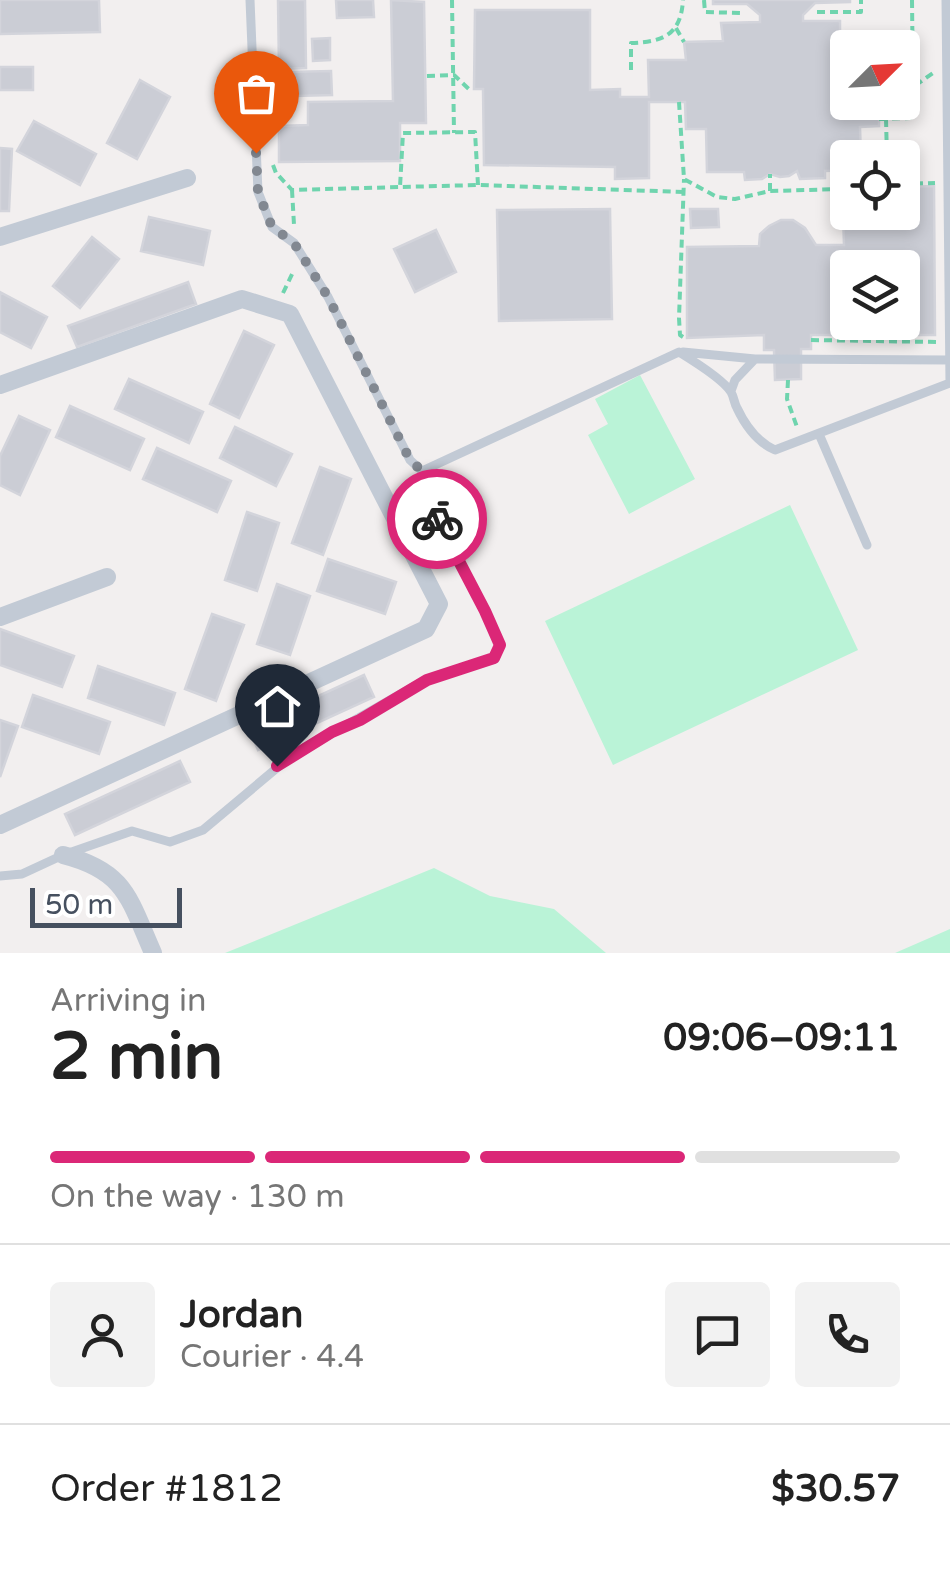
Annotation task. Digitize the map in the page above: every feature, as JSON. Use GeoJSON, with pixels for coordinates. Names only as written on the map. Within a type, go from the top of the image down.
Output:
{"type":"FeatureCollection","features":[{"type":"Feature","properties":{"kind":"street"},"geometry":{"type":"LineString","coordinates":[[0,237],[187,178]]}},
{"type":"Feature","properties":{"kind":"street"},"geometry":{"type":"LineString","coordinates":[[0,385],[242,299],[290,314],[439,604],[426,629],[0,825]]}},
{"type":"Feature","properties":{"kind":"street"},"geometry":{"type":"LineString","coordinates":[[0,617],[107,577]]}},
{"type":"Feature","properties":{"kind":"street"},"geometry":{"type":"LineString","coordinates":[[62,855],[107,872],[126,894],[153,953]]}},
{"type":"Feature","properties":{"kind":"lane"},"geometry":{"type":"LineString","coordinates":[[0,876],[22,874],[62,855],[132,831],[170,842],[203,830],[277,766],[427,680],[494,658],[500,645],[428,502],[422,471],[410,460],[328,297],[294,243],[272,227],[258,192],[250,0]]}},
{"type":"Feature","properties":{"kind":"lane"},"geometry":{"type":"LineString","coordinates":[[679,352],[731,391],[752,432],[774,450],[950,383],[946,0]]}},
{"type":"Feature","properties":{"kind":"lane"},"geometry":{"type":"LineString","coordinates":[[422,471],[679,352],[755,359],[950,360]]}},
{"type":"Feature","properties":{"kind":"lane"},"geometry":{"type":"LineString","coordinates":[[731,391],[735,380],[755,359]]}},
{"type":"Feature","properties":{"kind":"lane"},"geometry":{"type":"LineString","coordinates":[[819,434],[867,545]]}},
{"type":"Feature","properties":{"kind":"path"},"geometry":{"type":"LineString","coordinates":[[452,0],[454,133]]}},
{"type":"Feature","properties":{"kind":"path"},"geometry":{"type":"LineString","coordinates":[[631,70],[631,43],[650,42],[676,28],[683,0]]}},
{"type":"Feature","properties":{"kind":"path"},"geometry":{"type":"LineString","coordinates":[[704,0],[705,12],[741,13]]}},
{"type":"Feature","properties":{"kind":"path"},"geometry":{"type":"LineString","coordinates":[[816,12],[861,12],[861,0]]}},
{"type":"Feature","properties":{"kind":"path"},"geometry":{"type":"LineString","coordinates":[[912,0],[912,30]]}},
{"type":"Feature","properties":{"kind":"path"},"geometry":{"type":"LineString","coordinates":[[676,28],[684,42]]}},
{"type":"Feature","properties":{"kind":"path"},"geometry":{"type":"LineString","coordinates":[[920,82],[933,74]]}},
{"type":"Feature","properties":{"kind":"path"},"geometry":{"type":"LineString","coordinates":[[428,76],[454,76],[472,92]]}},
{"type":"Feature","properties":{"kind":"path"},"geometry":{"type":"LineString","coordinates":[[679,102],[684,179],[679,318],[680,335],[689,340]]}},
{"type":"Feature","properties":{"kind":"path"},"geometry":{"type":"LineString","coordinates":[[400,187],[403,133],[475,132],[478,185]]}},
{"type":"Feature","properties":{"kind":"path"},"geometry":{"type":"LineString","coordinates":[[271,161],[292,190],[478,185],[684,192]]}},
{"type":"Feature","properties":{"kind":"path"},"geometry":{"type":"LineString","coordinates":[[770,174],[770,191]]}},
{"type":"Feature","properties":{"kind":"path"},"geometry":{"type":"LineString","coordinates":[[684,179],[717,197],[830,189]]}},
{"type":"Feature","properties":{"kind":"path"},"geometry":{"type":"LineString","coordinates":[[920,184],[939,183]]}},
{"type":"Feature","properties":{"kind":"path"},"geometry":{"type":"LineString","coordinates":[[811,340],[939,342]]}},
{"type":"Feature","properties":{"kind":"path"},"geometry":{"type":"LineString","coordinates":[[788,380],[787,399],[797,427]]}},
{"type":"Feature","properties":{"kind":"green space"},"geometry":{"type":"Polygon","coordinates":[[[640,375],[695,479],[629,514],[588,435],[608,424],[595,399],[640,375]]]}},
{"type":"Feature","properties":{"kind":"green space"},"geometry":{"type":"Polygon","coordinates":[[[790,505],[858,650],[613,765],[545,621],[790,505]]]}},
{"type":"Feature","properties":{"kind":"green space"},"geometry":{"type":"Polygon","coordinates":[[[434,868],[490,896],[554,909],[606,953],[225,953],[434,868]]]}},
{"type":"Feature","properties":{"kind":"green space"},"geometry":{"type":"Polygon","coordinates":[[[950,929],[950,953],[895,953],[950,929]]]}},
{"type":"Feature","properties":{"kind":"building"},"geometry":{"type":"Polygon","coordinates":[[[0,0],[99,0],[100,32],[0,34],[0,0]]]}},
{"type":"Feature","properties":{"kind":"building"},"geometry":{"type":"Polygon","coordinates":[[[278,0],[305,0],[306,68],[279,69],[278,0]]]}},
{"type":"Feature","properties":{"kind":"building"},"geometry":{"type":"Polygon","coordinates":[[[336,0],[373,0],[374,17],[337,18],[336,0]]]}},
{"type":"Feature","properties":{"kind":"building"},"geometry":{"type":"Polygon","coordinates":[[[391,0],[424,2],[426,123],[400,123],[400,161],[279,162],[279,126],[308,125],[308,102],[393,101],[391,0]]]}},
{"type":"Feature","properties":{"kind":"building"},"geometry":{"type":"Polygon","coordinates":[[[713,0],[850,0],[815,3],[803,15],[803,21],[840,21],[840,30],[830,30],[830,120],[879,120],[879,126],[860,127],[860,140],[830,140],[830,171],[825,171],[825,178],[800,179],[797,171],[789,176],[770,174],[745,180],[744,172],[707,172],[706,129],[686,129],[685,102],[649,102],[649,178],[615,179],[615,167],[484,165],[483,89],[474,89],[475,10],[590,10],[590,90],[620,89],[620,97],[649,97],[648,60],[686,60],[684,42],[723,41],[721,23],[760,22],[760,15],[747,4],[713,4],[713,0]]]}},
{"type":"Feature","properties":{"kind":"building"},"geometry":{"type":"Polygon","coordinates":[[[330,38],[330,60],[313,61],[312,39],[330,38]]]}},
{"type":"Feature","properties":{"kind":"building"},"geometry":{"type":"Polygon","coordinates":[[[0,67],[33,67],[33,90],[0,90],[0,67]]]}},
{"type":"Feature","properties":{"kind":"building"},"geometry":{"type":"Polygon","coordinates":[[[331,71],[332,95],[296,96],[296,79],[288,79],[288,72],[331,71]]]}},
{"type":"Feature","properties":{"kind":"building"},"geometry":{"type":"Polygon","coordinates":[[[140,80],[170,97],[137,159],[107,143],[140,80]]]}},
{"type":"Feature","properties":{"kind":"building"},"geometry":{"type":"Polygon","coordinates":[[[34,121],[96,154],[80,185],[17,151],[34,121]]]}},
{"type":"Feature","properties":{"kind":"building"},"geometry":{"type":"Polygon","coordinates":[[[0,148],[12,149],[9,211],[0,211],[0,148]]]}},
{"type":"Feature","properties":{"kind":"building"},"geometry":{"type":"Polygon","coordinates":[[[920,186],[934,186],[935,335],[920,335],[920,250],[830,250],[830,335],[811,335],[811,349],[801,349],[801,379],[775,380],[774,350],[764,350],[764,335],[687,338],[687,247],[759,246],[760,234],[781,220],[793,220],[805,228],[816,245],[844,245],[843,230],[920,230],[920,186]]]}},
{"type":"Feature","properties":{"kind":"building"},"geometry":{"type":"Polygon","coordinates":[[[610,209],[612,319],[499,321],[497,210],[610,209]]]}},
{"type":"Feature","properties":{"kind":"building"},"geometry":{"type":"Polygon","coordinates":[[[690,209],[718,209],[719,227],[691,228],[690,209]]]}},
{"type":"Feature","properties":{"kind":"building"},"geometry":{"type":"Polygon","coordinates":[[[149,217],[210,231],[203,265],[141,251],[149,217]]]}},
{"type":"Feature","properties":{"kind":"building"},"geometry":{"type":"Polygon","coordinates":[[[436,230],[456,272],[415,292],[394,249],[436,230]]]}},
{"type":"Feature","properties":{"kind":"building"},"geometry":{"type":"Polygon","coordinates":[[[92,237],[119,259],[80,308],[53,286],[92,237]]]}},
{"type":"Feature","properties":{"kind":"building"},"geometry":{"type":"Polygon","coordinates":[[[188,282],[196,304],[77,347],[68,326],[188,282]]]}},
{"type":"Feature","properties":{"kind":"building"},"geometry":{"type":"Polygon","coordinates":[[[0,292],[47,317],[31,348],[0,332],[0,292]]]}},
{"type":"Feature","properties":{"kind":"building"},"geometry":{"type":"Polygon","coordinates":[[[244,331],[274,345],[239,418],[210,404],[244,331]]]}},
{"type":"Feature","properties":{"kind":"building"},"geometry":{"type":"Polygon","coordinates":[[[129,379],[203,412],[189,443],[115,409],[129,379]]]}},
{"type":"Feature","properties":{"kind":"building"},"geometry":{"type":"Polygon","coordinates":[[[70,406],[144,439],[130,470],[56,437],[70,406]]]}},
{"type":"Feature","properties":{"kind":"building"},"geometry":{"type":"Polygon","coordinates":[[[19,416],[50,430],[20,495],[0,485],[0,456],[19,416]]]}},
{"type":"Feature","properties":{"kind":"building"},"geometry":{"type":"Polygon","coordinates":[[[235,427],[292,454],[276,486],[220,458],[235,427]]]}},
{"type":"Feature","properties":{"kind":"building"},"geometry":{"type":"Polygon","coordinates":[[[157,448],[231,481],[217,512],[143,479],[157,448]]]}},
{"type":"Feature","properties":{"kind":"building"},"geometry":{"type":"Polygon","coordinates":[[[320,467],[351,479],[323,555],[292,543],[320,467]]]}},
{"type":"Feature","properties":{"kind":"building"},"geometry":{"type":"Polygon","coordinates":[[[247,512],[279,523],[257,591],[225,580],[247,512]]]}},
{"type":"Feature","properties":{"kind":"building"},"geometry":{"type":"Polygon","coordinates":[[[328,559],[396,582],[385,614],[317,591],[328,559]]]}},
{"type":"Feature","properties":{"kind":"building"},"geometry":{"type":"Polygon","coordinates":[[[277,584],[310,596],[290,655],[257,644],[277,584]]]}},
{"type":"Feature","properties":{"kind":"building"},"geometry":{"type":"Polygon","coordinates":[[[212,614],[244,625],[216,701],[185,689],[212,614]]]}},
{"type":"Feature","properties":{"kind":"building"},"geometry":{"type":"Polygon","coordinates":[[[0,629],[74,656],[62,687],[0,665],[0,629]]]}},
{"type":"Feature","properties":{"kind":"building"},"geometry":{"type":"Polygon","coordinates":[[[98,666],[175,693],[164,725],[88,698],[98,666]]]}},
{"type":"Feature","properties":{"kind":"building"},"geometry":{"type":"Polygon","coordinates":[[[364,675],[374,697],[258,750],[249,728],[364,675]]]}},
{"type":"Feature","properties":{"kind":"building"},"geometry":{"type":"Polygon","coordinates":[[[33,695],[110,722],[99,754],[22,727],[33,695]]]}},
{"type":"Feature","properties":{"kind":"building"},"geometry":{"type":"Polygon","coordinates":[[[0,720],[18,726],[0,777],[0,720]]]}},
{"type":"Feature","properties":{"kind":"building"},"geometry":{"type":"Polygon","coordinates":[[[180,761],[190,782],[75,835],[65,814],[180,761]]]}},
{"type":"Feature","properties":{"kind":"way so far"},"geometry":{"type":"LineString","coordinates":[[256,153],[258,192],[272,227],[294,243],[328,297],[410,460],[422,471],[428,502],[437,519]]}},
{"type":"Feature","properties":{"kind":"route"},"geometry":{"type":"LineString","coordinates":[[277,766],[427,680],[494,658],[500,645],[437,519]]}}]}
